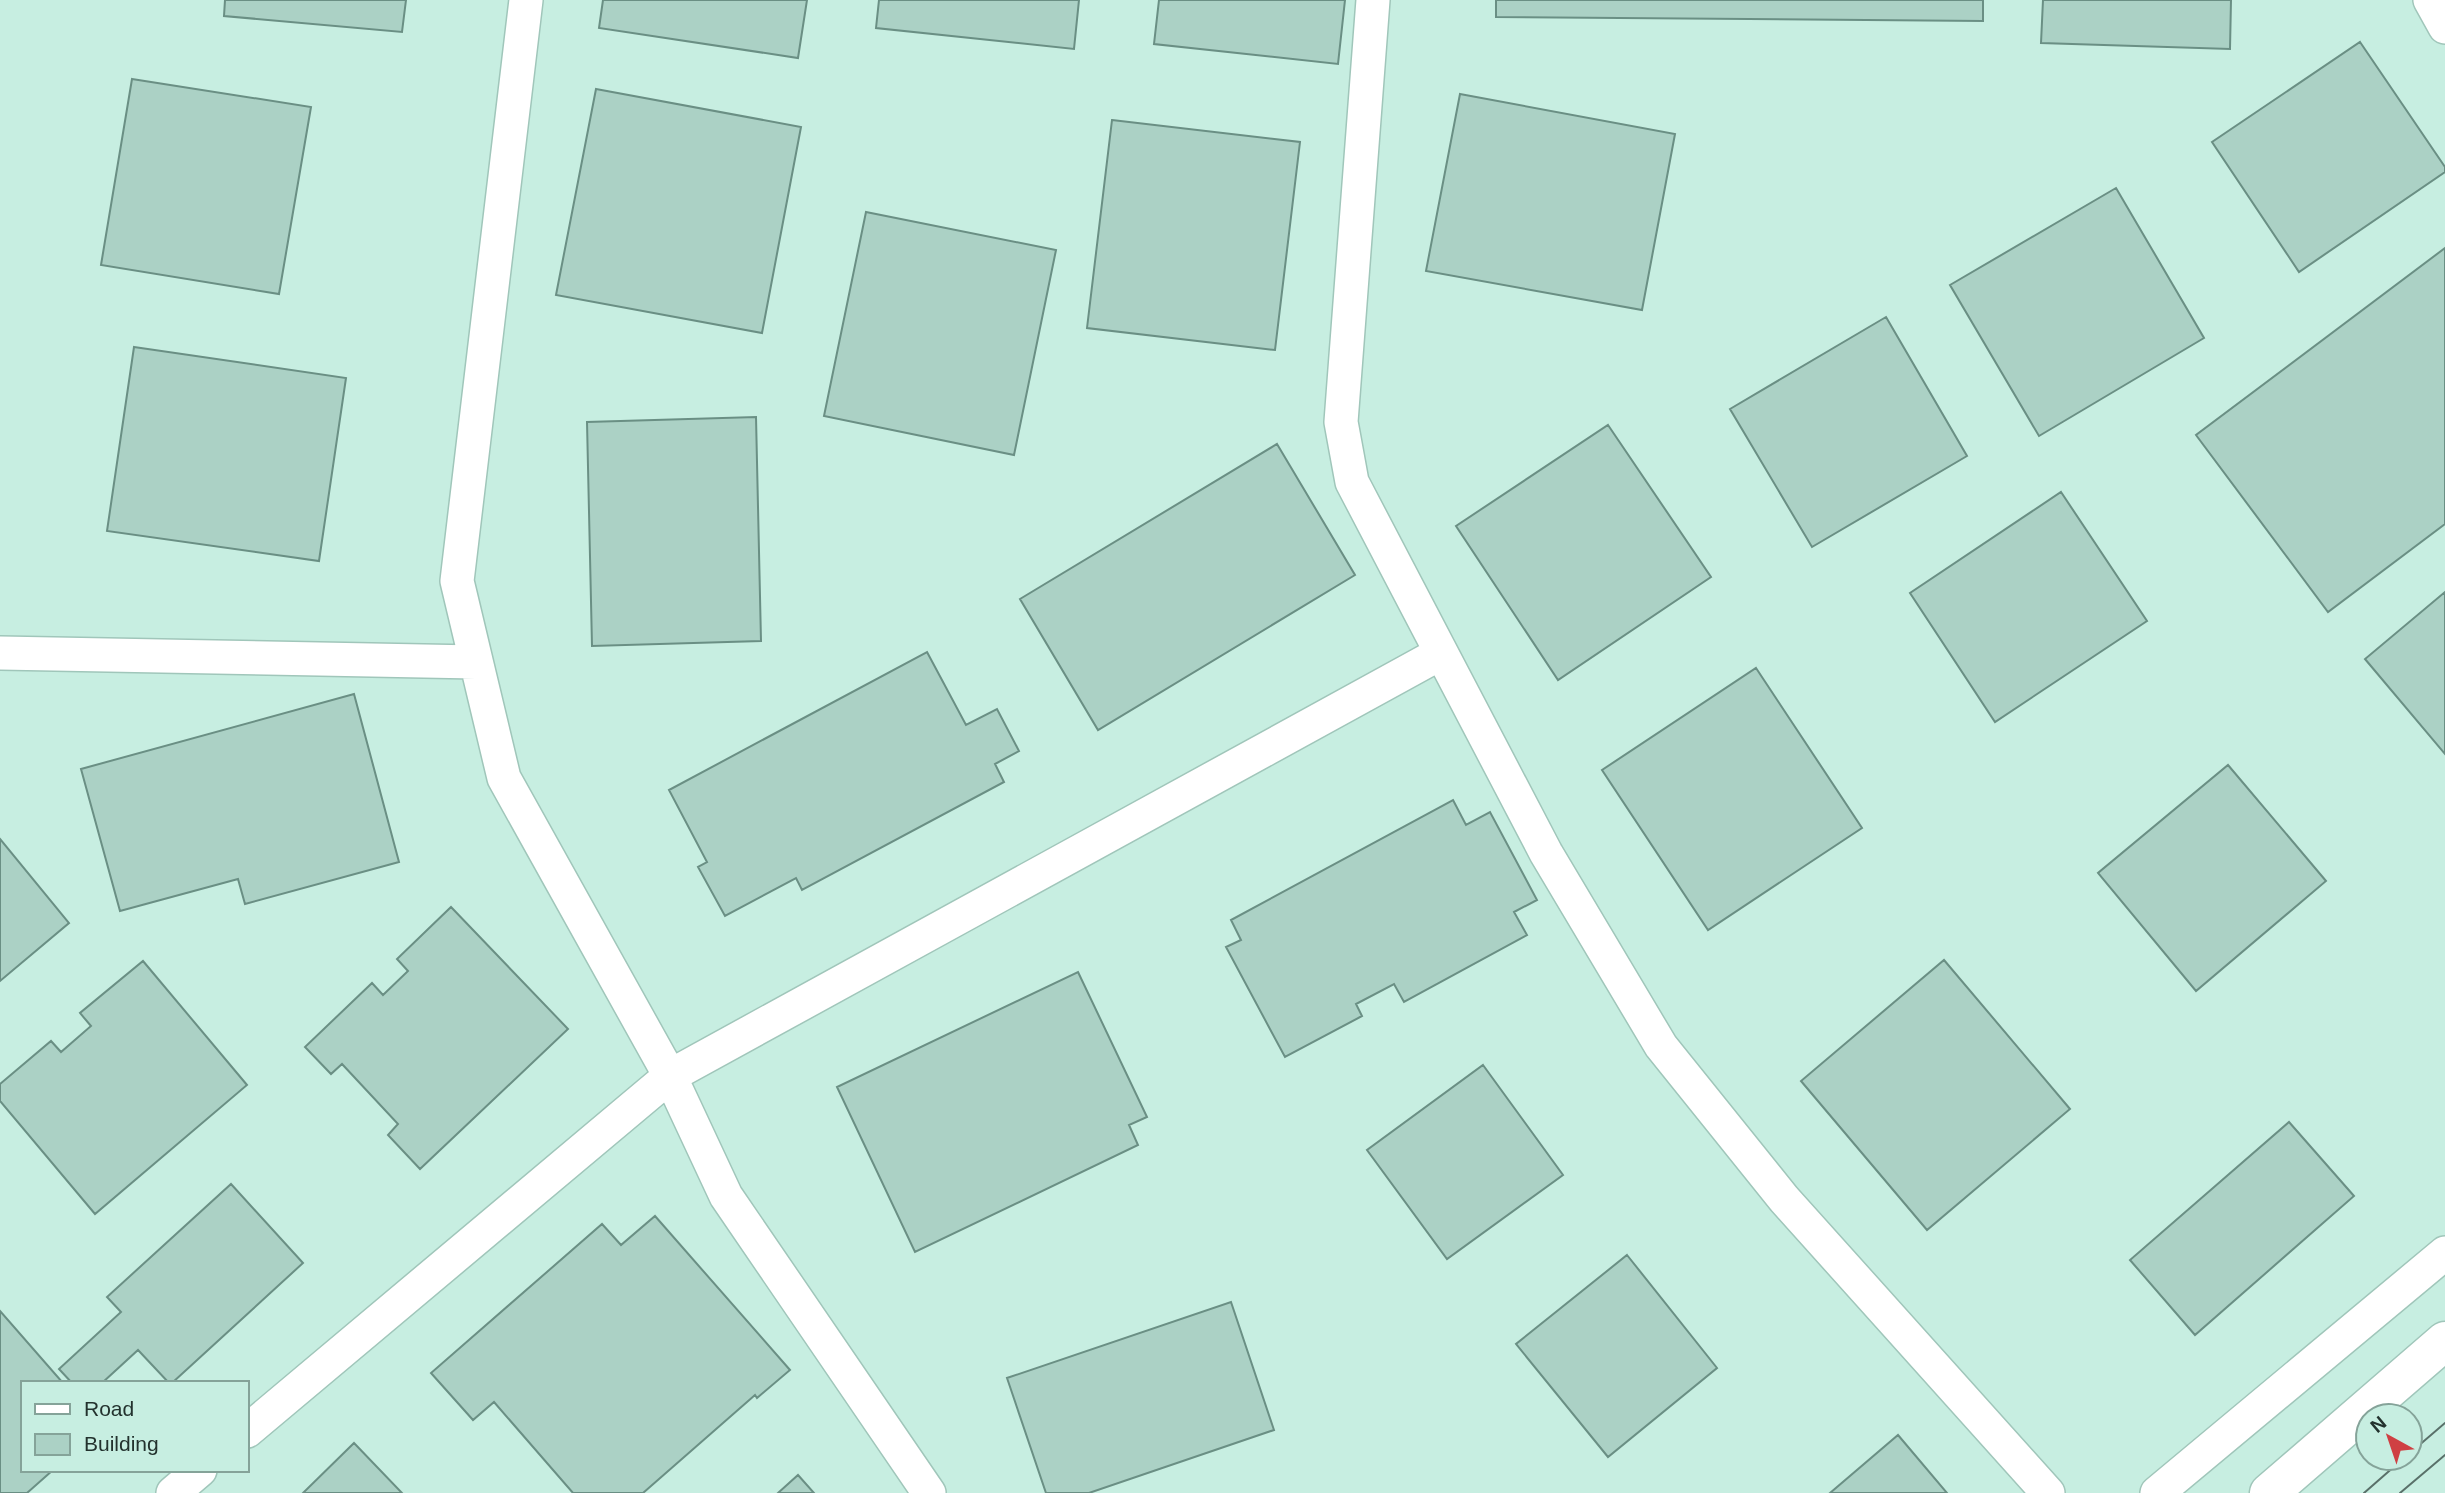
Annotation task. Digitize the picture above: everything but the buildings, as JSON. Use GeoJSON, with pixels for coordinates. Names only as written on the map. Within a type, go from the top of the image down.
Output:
{"type":"FeatureCollection","features":[{"type":"Feature","properties":{"kind":"main road"},"geometry":{"type":"LineString","coordinates":[[2269,1493],[2445,1341]]}},
{"type":"Feature","properties":{"kind":"street"},"geometry":{"type":"LineString","coordinates":[[526,0],[457,581],[504,778],[670,1076],[726,1196],[929,1493]]}},
{"type":"Feature","properties":{"kind":"street"},"geometry":{"type":"LineString","coordinates":[[1373,0],[1341,422],[1352,482],[1546,853],[1661,1046],[1784,1199],[2048,1493]]}},
{"type":"Feature","properties":{"kind":"street"},"geometry":{"type":"LineString","coordinates":[[2430,0],[2445,27]]}},
{"type":"Feature","properties":{"kind":"street"},"geometry":{"type":"LineString","coordinates":[[0,653],[476,662]]}},
{"type":"Feature","properties":{"kind":"street"},"geometry":{"type":"LineString","coordinates":[[248,1430],[670,1076],[1441,653]]}},
{"type":"Feature","properties":{"kind":"street"},"geometry":{"type":"LineString","coordinates":[[2157,1493],[2445,1253]]}},
{"type":"Feature","properties":{"kind":"street"},"geometry":{"type":"LineString","coordinates":[[173,1493],[198,1472]]}},
{"type":"Feature","properties":{"kind":"tram line"},"geometry":{"type":"LineString","coordinates":[[2424,1441],[2445,1423]]}},
{"type":"Feature","properties":{"kind":"tram line"},"geometry":{"type":"LineString","coordinates":[[2400,1493],[2445,1455]]}},
{"type":"Feature","properties":{"kind":"tram line"},"geometry":{"type":"LineString","coordinates":[[2364,1493],[2388,1472]]}}]}
